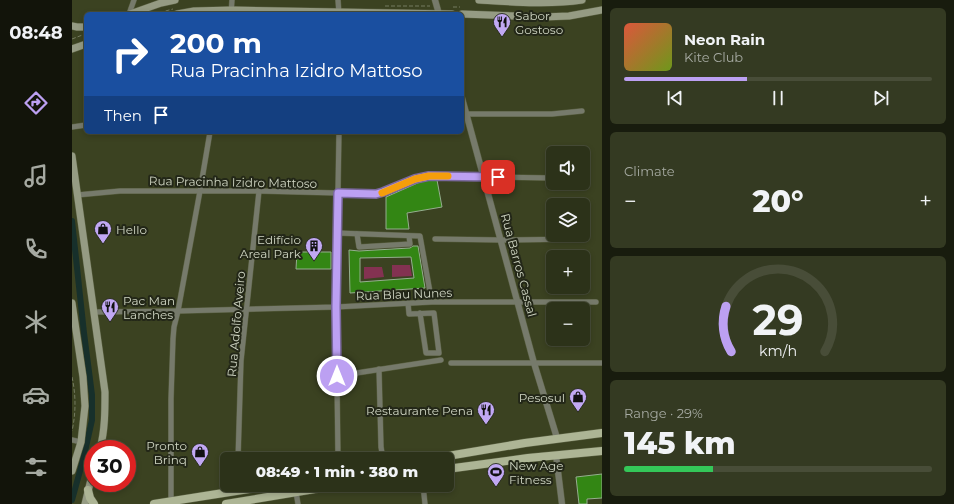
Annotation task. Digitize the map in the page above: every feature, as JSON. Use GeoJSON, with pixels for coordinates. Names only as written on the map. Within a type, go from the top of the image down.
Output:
{"type":"FeatureCollection","features":[{"type":"Feature","properties":{"kind":"main road"},"geometry":{"type":"LineString","coordinates":[[135,12],[174,0]]}},
{"type":"Feature","properties":{"kind":"main road"},"geometry":{"type":"LineString","coordinates":[[479,0],[534,2],[582,0]]}},
{"type":"Feature","properties":{"kind":"main road"},"geometry":{"type":"LineString","coordinates":[[464,14],[549,17],[569,16],[602,10]]}},
{"type":"Feature","properties":{"kind":"main road"},"geometry":{"type":"LineString","coordinates":[[188,12],[232,12]]}},
{"type":"Feature","properties":{"kind":"main road"},"geometry":{"type":"LineString","coordinates":[[72,26],[77,28],[84,27]]}},
{"type":"Feature","properties":{"kind":"main road"},"geometry":{"type":"LineString","coordinates":[[72,50],[84,45]]}},
{"type":"Feature","properties":{"kind":"main road"},"geometry":{"type":"LineString","coordinates":[[72,156],[105,392],[105,413],[102,440]]}},
{"type":"Feature","properties":{"kind":"main road"},"geometry":{"type":"LineString","coordinates":[[72,303],[74,330],[83,377],[85,406],[81,442],[72,471]]}},
{"type":"Feature","properties":{"kind":"main road"},"geometry":{"type":"LineString","coordinates":[[454,455],[557,438],[602,433]]}},
{"type":"Feature","properties":{"kind":"main road"},"geometry":{"type":"LineString","coordinates":[[454,468],[556,454],[602,450]]}},
{"type":"Feature","properties":{"kind":"main road"},"geometry":{"type":"LineString","coordinates":[[154,504],[220,491]]}},
{"type":"Feature","properties":{"kind":"main road"},"geometry":{"type":"LineString","coordinates":[[86,504],[88,492]]}},
{"type":"Feature","properties":{"kind":"main road"},"geometry":{"type":"LineString","coordinates":[[88,492],[94,504]]}},
{"type":"Feature","properties":{"kind":"main road"},"geometry":{"type":"LineString","coordinates":[[226,504],[296,492]]}},
{"type":"Feature","properties":{"kind":"street"},"geometry":{"type":"LineString","coordinates":[[130,12],[134,0]]}},
{"type":"Feature","properties":{"kind":"street"},"geometry":{"type":"LineString","coordinates":[[232,0],[232,12]]}},
{"type":"Feature","properties":{"kind":"street"},"geometry":{"type":"LineString","coordinates":[[338,0],[339,12]]}},
{"type":"Feature","properties":{"kind":"street"},"geometry":{"type":"LineString","coordinates":[[435,0],[438,12]]}},
{"type":"Feature","properties":{"kind":"street"},"geometry":{"type":"LineString","coordinates":[[464,114],[552,114],[582,111]]}},
{"type":"Feature","properties":{"kind":"street","name":"Rua Barros Cassal"},"geometry":{"type":"LineString","coordinates":[[464,114],[484,177],[534,363],[557,438]]}},
{"type":"Feature","properties":{"kind":"street"},"geometry":{"type":"LineString","coordinates":[[72,127],[84,125]]}},
{"type":"Feature","properties":{"kind":"street"},"geometry":{"type":"LineString","coordinates":[[171,501],[171,399],[174,327],[210,134]]}},
{"type":"Feature","properties":{"kind":"street"},"geometry":{"type":"LineString","coordinates":[[338,452],[336,307],[339,134]]}},
{"type":"Feature","properties":{"kind":"street","name":"Rua Pracinha Izidro Mattoso"},"geometry":{"type":"LineString","coordinates":[[77,195],[120,191],[259,191],[376,194],[415,179],[429,176],[546,178]]}},
{"type":"Feature","properties":{"kind":"street","name":"Rua Adolfo Aveiro"},"geometry":{"type":"LineString","coordinates":[[238,452],[241,361],[259,191]]}},
{"type":"Feature","properties":{"kind":"street"},"geometry":{"type":"LineString","coordinates":[[337,233],[420,236],[430,292]]}},
{"type":"Feature","properties":{"kind":"street"},"geometry":{"type":"LineString","coordinates":[[358,234],[359,247],[410,244],[409,236]]}},
{"type":"Feature","properties":{"kind":"street"},"geometry":{"type":"LineString","coordinates":[[436,238],[546,239]]}},
{"type":"Feature","properties":{"kind":"street","name":"Rua Blau Nunes"},"geometry":{"type":"LineString","coordinates":[[94,312],[336,307],[432,302],[596,302]]}},
{"type":"Feature","properties":{"kind":"street"},"geometry":{"type":"LineString","coordinates":[[408,303],[409,314],[420,313],[434,313],[439,353],[426,353],[420,313]]}},
{"type":"Feature","properties":{"kind":"street"},"geometry":{"type":"LineString","coordinates":[[337,376],[441,360]]}},
{"type":"Feature","properties":{"kind":"street"},"geometry":{"type":"LineString","coordinates":[[450,362],[602,363]]}},
{"type":"Feature","properties":{"kind":"street"},"geometry":{"type":"LineString","coordinates":[[379,369],[382,452]]}},
{"type":"Feature","properties":{"kind":"street"},"geometry":{"type":"LineString","coordinates":[[72,440],[81,442]]}},
{"type":"Feature","properties":{"kind":"street"},"geometry":{"type":"LineString","coordinates":[[556,454],[562,504]]}},
{"type":"Feature","properties":{"kind":"street"},"geometry":{"type":"LineString","coordinates":[[296,492],[298,504]]}},
{"type":"Feature","properties":{"kind":"street"},"geometry":{"type":"LineString","coordinates":[[423,492],[425,504]]}},
{"type":"Feature","properties":{"kind":"path"},"geometry":{"type":"LineString","coordinates":[[72,39],[84,35]]}},
{"type":"Feature","properties":{"kind":"path"},"geometry":{"type":"LineString","coordinates":[[72,377],[75,404],[72,431]]}},
{"type":"Feature","properties":{"kind":"shaded area"},"geometry":{"type":"Polygon","coordinates":[[[392,265],[410,265],[412,276],[392,277],[392,265]]]}},
{"type":"Feature","properties":{"kind":"shaded area"},"geometry":{"type":"Polygon","coordinates":[[[364,267],[382,267],[384,277],[364,279],[364,267]]]}},
{"type":"Feature","properties":{"kind":"building"},"geometry":{"type":"Polygon","coordinates":[[[437,180],[442,207],[407,213],[409,229],[386,229],[386,197],[420,182],[437,180]]]}},
{"type":"Feature","properties":{"kind":"building"},"geometry":{"type":"Polygon","coordinates":[[[413,246],[418,246],[425,288],[350,293],[349,250],[359,251],[410,248],[413,246]],[[411,257],[360,258],[360,282],[414,278],[411,257]]]}},
{"type":"Feature","properties":{"kind":"building","name":"Edifício Areal Park"},"geometry":{"type":"Polygon","coordinates":[[[297,252],[331,252],[331,269],[296,269],[297,252]]]}},
{"type":"Feature","properties":{"kind":"building"},"geometry":{"type":"Polygon","coordinates":[[[602,474],[602,498],[587,499],[587,504],[579,504],[576,477],[602,474]]]}},
{"type":"Feature","properties":{"kind":"waterway"},"geometry":{"type":"LineString","coordinates":[[72,221],[92,395],[92,420],[72,500]]}},
{"type":"Feature","properties":{"kind":"slow traffic"},"geometry":{"type":"LineString","coordinates":[[382,193],[415,179],[429,176],[448,176]]}},
{"type":"Feature","properties":{"kind":"place","name":"Sabor Gostoso"},"geometry":{"type":"Point","coordinates":[502,37]}},
{"type":"Feature","properties":{"kind":"place","name":"Hello"},"geometry":{"type":"Point","coordinates":[103,244]}},
{"type":"Feature","properties":{"kind":"place","name":"Edifício Areal Park"},"geometry":{"type":"Point","coordinates":[314,261]}},
{"type":"Feature","properties":{"kind":"place","name":"Pac Man Lanches"},"geometry":{"type":"Point","coordinates":[110,322]}},
{"type":"Feature","properties":{"kind":"place","name":"Pesosul"},"geometry":{"type":"Point","coordinates":[578,412]}},
{"type":"Feature","properties":{"kind":"place","name":"Restaurante Pena"},"geometry":{"type":"Point","coordinates":[486,425]}},
{"type":"Feature","properties":{"kind":"place","name":"Pronto Brinq"},"geometry":{"type":"Point","coordinates":[200,467]}},
{"type":"Feature","properties":{"kind":"place","name":"New Age Fitness"},"geometry":{"type":"Point","coordinates":[496,487]}},
{"type":"Feature","properties":{"kind":"route"},"geometry":{"type":"LineString","coordinates":[[337,376],[336,307],[338,193],[376,194],[415,179],[429,176],[498,177]]}}]}
